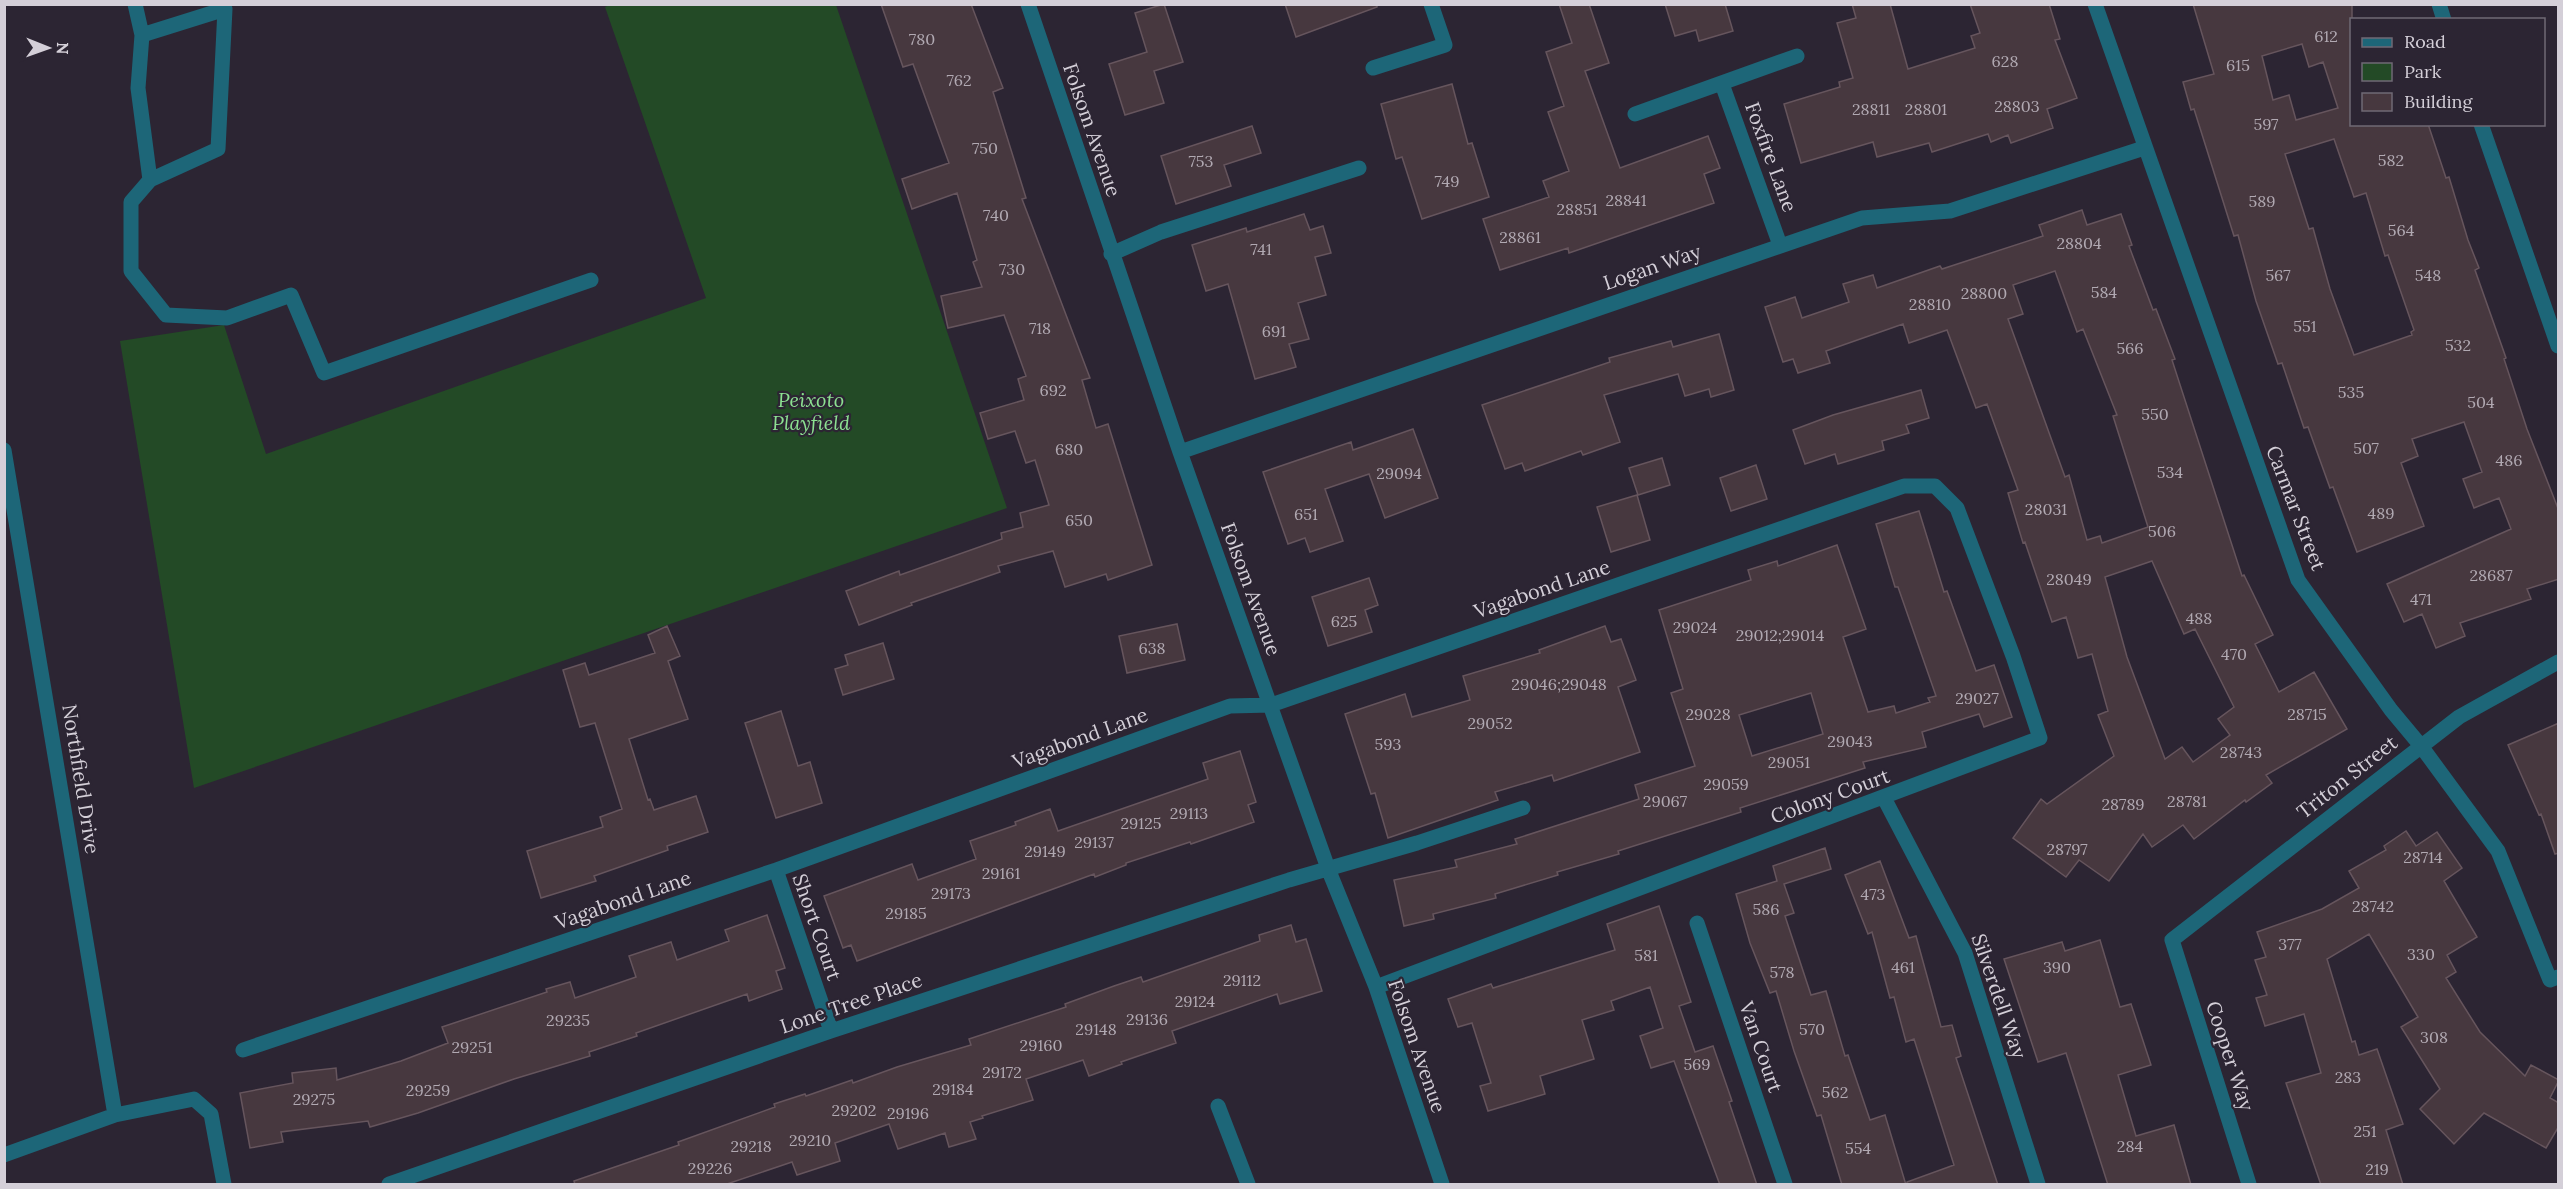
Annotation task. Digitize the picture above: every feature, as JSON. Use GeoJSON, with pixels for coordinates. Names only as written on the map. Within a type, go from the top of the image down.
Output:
{"type":"FeatureCollection","features":[{"type":"Feature","properties":{"kind":"street"},"geometry":{"type":"LineString","coordinates":[[135,4],[142,35],[138,88],[150,180]]}},
{"type":"Feature","properties":{"kind":"street","name":"Folsom Avenue"},"geometry":{"type":"LineString","coordinates":[[1028,4],[1180,452],[1329,870],[1376,987],[1442,1185]]}},
{"type":"Feature","properties":{"kind":"street"},"geometry":{"type":"LineString","coordinates":[[1373,68],[1445,45],[1431,4]]}},
{"type":"Feature","properties":{"kind":"street","name":"Carmar Street"},"geometry":{"type":"LineString","coordinates":[[2095,4],[2298,580],[2391,710],[2421,746],[2498,851],[2554,978]]}},
{"type":"Feature","properties":{"kind":"street"},"geometry":{"type":"LineString","coordinates":[[142,35],[225,9],[218,149],[150,180],[130,202],[131,271],[166,315],[227,318],[291,295],[324,373],[591,280]]}},
{"type":"Feature","properties":{"kind":"street","name":"Foxfire Lane"},"geometry":{"type":"LineString","coordinates":[[1635,114],[1797,56]]}},
{"type":"Feature","properties":{"kind":"street","name":"Foxfire Lane"},"geometry":{"type":"LineString","coordinates":[[1722,84],[1780,245]]}},
{"type":"Feature","properties":{"kind":"street"},"geometry":{"type":"LineString","coordinates":[[2482,126],[2559,346]]}},
{"type":"Feature","properties":{"kind":"street","name":"Logan Way"},"geometry":{"type":"LineString","coordinates":[[1180,452],[1862,218],[1950,212],[2144,148]]}},
{"type":"Feature","properties":{"kind":"street"},"geometry":{"type":"LineString","coordinates":[[1111,254],[1161,232],[1359,168]]}},
{"type":"Feature","properties":{"kind":"street","name":"Northfield Drive"},"geometry":{"type":"LineString","coordinates":[[4,450],[115,1115]]}},
{"type":"Feature","properties":{"kind":"street","name":"Vagabond Lane"},"geometry":{"type":"LineString","coordinates":[[243,1050],[776,870],[1230,706],[1271,705],[1904,486],[1935,486]]}},
{"type":"Feature","properties":{"kind":"street","name":"Colony Court"},"geometry":{"type":"LineString","coordinates":[[1376,987],[2040,738],[2013,656],[1957,508],[1935,486]]}},
{"type":"Feature","properties":{"kind":"street","name":"Triton Street"},"geometry":{"type":"LineString","coordinates":[[2172,940],[2459,717],[2559,662]]}},
{"type":"Feature","properties":{"kind":"street","name":"Silverdell Way"},"geometry":{"type":"LineString","coordinates":[[1884,798],[1965,953],[2038,1185]]}},
{"type":"Feature","properties":{"kind":"street","name":"Lone Tree Place"},"geometry":{"type":"LineString","coordinates":[[389,1185],[831,1031],[1289,880],[1329,870],[1523,808]]}},
{"type":"Feature","properties":{"kind":"street","name":"Short Court"},"geometry":{"type":"LineString","coordinates":[[776,870],[831,1031]]}},
{"type":"Feature","properties":{"kind":"street","name":"Van Court"},"geometry":{"type":"LineString","coordinates":[[1697,923],[1785,1185]]}},
{"type":"Feature","properties":{"kind":"street","name":"Cooper Way"},"geometry":{"type":"LineString","coordinates":[[2172,940],[2249,1185]]}},
{"type":"Feature","properties":{"kind":"street"},"geometry":{"type":"LineString","coordinates":[[4,1155],[115,1115],[194,1099],[211,1114],[224,1185]]}},
{"type":"Feature","properties":{"kind":"street"},"geometry":{"type":"LineString","coordinates":[[1218,1106],[1248,1185]]}},
{"type":"Feature","properties":{"kind":"green space","name":"Peixoto Playfield"},"geometry":{"type":"Polygon","coordinates":[[[612,4],[836,5],[1007,508],[194,788],[120,341],[224,325],[266,454],[706,298],[605,7],[612,4]]]}},
{"type":"Feature","properties":{"kind":"building"},"geometry":{"type":"Polygon","coordinates":[[[881,4],[971,4],[1003,88],[993,92],[1026,198],[1022,199],[1090,378],[1082,380],[1096,428],[1108,424],[1152,565],[1108,580],[1106,574],[1065,587],[1053,551],[998,566],[1000,572],[911,603],[912,605],[859,625],[846,591],[899,571],[900,575],[1002,539],[1001,533],[1023,527],[1020,513],[1049,505],[1035,460],[1026,463],[1015,431],[988,439],[980,413],[1024,400],[1018,379],[1026,376],[1004,315],[948,328],[941,296],[982,287],[973,262],[977,260],[957,193],[912,209],[902,179],[949,163],[913,64],[903,67],[881,4]]]}},
{"type":"Feature","properties":{"kind":"building"},"geometry":{"type":"Polygon","coordinates":[[[1164,4],[1183,62],[1154,71],[1164,103],[1125,115],[1109,64],[1147,52],[1135,13],[1164,4]]]}},
{"type":"Feature","properties":{"kind":"building"},"geometry":{"type":"Polygon","coordinates":[[[1285,4],[1377,4],[1377,7],[1296,37],[1285,4]]]}},
{"type":"Feature","properties":{"kind":"building"},"geometry":{"type":"Polygon","coordinates":[[[1559,4],[1589,4],[1609,63],[1585,71],[1620,168],[1708,136],[1720,168],[1704,174],[1714,203],[1569,253],[1568,248],[1500,270],[1483,219],[1549,197],[1543,181],[1569,171],[1548,112],[1564,106],[1546,52],[1572,43],[1559,4]]]}},
{"type":"Feature","properties":{"kind":"building"},"geometry":{"type":"Polygon","coordinates":[[[1665,4],[1725,4],[1733,31],[1699,41],[1696,30],[1675,36],[1665,4]]]}},
{"type":"Feature","properties":{"kind":"building"},"geometry":{"type":"Polygon","coordinates":[[[1852,4],[1890,4],[1908,69],[1975,48],[1971,36],[1980,33],[1970,4],[2049,4],[2060,39],[2055,40],[2077,98],[2047,109],[2053,128],[2011,143],[2008,135],[1991,142],[1988,134],[1932,152],[1929,143],[1877,157],[1873,142],[1801,163],[1784,104],[1840,87],[1839,82],[1853,78],[1837,23],[1856,18],[1852,4]]]}},
{"type":"Feature","properties":{"kind":"building"},"geometry":{"type":"Polygon","coordinates":[[[2193,4],[2352,4],[2350,126],[2429,126],[2446,178],[2449,177],[2479,268],[2475,270],[2506,358],[2504,359],[2527,429],[2559,511],[2559,579],[2527,589],[2531,599],[2460,623],[2465,636],[2436,648],[2422,614],[2404,622],[2387,584],[2511,529],[2499,498],[2474,508],[2463,479],[2482,472],[2464,422],[2412,439],[2418,456],[2401,463],[2424,526],[2357,552],[2308,427],[2304,428],[2282,363],[2278,364],[2256,301],[2238,235],[2234,236],[2194,109],[2191,110],[2183,82],[2214,74],[2193,4]],[[2302,44],[2262,56],[2273,100],[2289,95],[2296,120],[2338,108],[2323,62],[2309,67],[2302,44]],[[2334,139],[2285,154],[2309,229],[2313,228],[2330,289],[2354,355],[2412,335],[2411,332],[2414,330],[2388,255],[2385,256],[2366,193],[2354,197],[2334,139]]]}},
{"type":"Feature","properties":{"kind":"building"},"geometry":{"type":"Polygon","coordinates":[[[1452,84],[1468,144],[1472,143],[1489,197],[1422,219],[1402,157],[1396,159],[1381,104],[1452,84]]]}},
{"type":"Feature","properties":{"kind":"building"},"geometry":{"type":"Polygon","coordinates":[[[1252,126],[1261,153],[1224,165],[1231,186],[1176,204],[1161,156],[1252,126]]]}},
{"type":"Feature","properties":{"kind":"building"},"geometry":{"type":"Polygon","coordinates":[[[2082,210],[2087,225],[2121,214],[2132,245],[2129,246],[2153,310],[2156,309],[2175,359],[2172,360],[2242,576],[2244,575],[2273,635],[2255,644],[2279,692],[2314,672],[2347,729],[2266,775],[2272,783],[2246,802],[2245,800],[2194,839],[2183,825],[2152,847],[2143,834],[2109,881],[2079,860],[2066,877],[2013,838],[2041,799],[2047,804],[2114,756],[2098,715],[2108,711],[2092,654],[2078,658],[2066,617],[2052,622],[2025,542],[2023,543],[2008,493],[2018,490],[1987,404],[1976,408],[1947,330],[1909,343],[1903,324],[1826,351],[1830,363],[1798,373],[1793,359],[1783,362],[1765,307],[1795,297],[1802,318],[1849,302],[1843,284],[1873,275],[1877,288],[1940,266],[1942,269],[2043,236],[2039,225],[2082,210]],[[2055,271],[2013,285],[2023,314],[2008,319],[2065,477],[2069,475],[2087,540],[2100,536],[2102,543],[2148,527],[2113,416],[2117,415],[2083,329],[2077,332],[2055,271]],[[2152,561],[2105,577],[2127,657],[2165,759],[2182,747],[2193,762],[2230,735],[2218,719],[2234,707],[2195,629],[2184,634],[2152,561]]]}},
{"type":"Feature","properties":{"kind":"building"},"geometry":{"type":"Polygon","coordinates":[[[1304,214],[1310,230],[1323,226],[1331,253],[1315,257],[1326,295],[1298,303],[1309,339],[1289,344],[1296,367],[1255,379],[1228,284],[1206,291],[1192,245],[1246,228],[1247,232],[1304,214]]]}},
{"type":"Feature","properties":{"kind":"building"},"geometry":{"type":"Polygon","coordinates":[[[1719,334],[1734,390],[1711,397],[1709,389],[1685,396],[1678,374],[1604,395],[1620,442],[1583,455],[1581,451],[1525,471],[1522,463],[1505,469],[1482,405],[1610,362],[1609,358],[1671,341],[1673,347],[1719,334]]]}},
{"type":"Feature","properties":{"kind":"building"},"geometry":{"type":"Polygon","coordinates":[[[1921,390],[1929,418],[1906,425],[1909,433],[1882,441],[1884,450],[1838,464],[1835,454],[1805,464],[1793,430],[1833,415],[1921,390]]]}},
{"type":"Feature","properties":{"kind":"building"},"geometry":{"type":"Polygon","coordinates":[[[1413,429],[1438,498],[1385,518],[1369,474],[1325,489],[1343,541],[1310,552],[1305,538],[1288,544],[1263,472],[1351,442],[1353,450],[1413,429]]]}},
{"type":"Feature","properties":{"kind":"building"},"geometry":{"type":"Polygon","coordinates":[[[1662,458],[1670,485],[1638,495],[1629,468],[1662,458]]]}},
{"type":"Feature","properties":{"kind":"building"},"geometry":{"type":"Polygon","coordinates":[[[1756,465],[1767,499],[1731,511],[1720,478],[1756,465]]]}},
{"type":"Feature","properties":{"kind":"building"},"geometry":{"type":"Polygon","coordinates":[[[1637,495],[1650,540],[1611,552],[1597,507],[1637,495]]]}},
{"type":"Feature","properties":{"kind":"building"},"geometry":{"type":"Polygon","coordinates":[[[1919,511],[1944,592],[1947,591],[1976,671],[1994,665],[2012,717],[1984,727],[1979,714],[1922,732],[1926,747],[1863,762],[1865,768],[1740,808],[1741,812],[1618,851],[1619,854],[1557,872],[1558,875],[1495,894],[1496,898],[1433,914],[1434,919],[1404,926],[1394,880],[1457,867],[1455,860],[1517,844],[1515,839],[1639,799],[1635,785],[1695,766],[1671,693],[1683,689],[1659,610],[1751,580],[1748,570],[1777,561],[1778,566],[1837,545],[1866,629],[1843,637],[1868,712],[1894,706],[1896,713],[1930,702],[1928,698],[1936,696],[1898,587],[1895,587],[1876,524],[1919,511]],[[1811,693],[1739,715],[1752,756],[1823,734],[1811,693]]]}},
{"type":"Feature","properties":{"kind":"building"},"geometry":{"type":"Polygon","coordinates":[[[1369,578],[1378,605],[1365,610],[1372,632],[1328,646],[1312,597],[1369,578]]]}},
{"type":"Feature","properties":{"kind":"building"},"geometry":{"type":"Polygon","coordinates":[[[1177,624],[1185,660],[1127,673],[1119,636],[1177,624]]]}},
{"type":"Feature","properties":{"kind":"building"},"geometry":{"type":"Polygon","coordinates":[[[667,626],[680,656],[668,661],[688,719],[629,739],[648,800],[650,799],[654,810],[696,796],[708,832],[667,846],[668,850],[594,876],[596,881],[541,898],[527,851],[603,827],[600,817],[622,809],[595,723],[580,727],[563,670],[585,663],[589,675],[655,653],[648,635],[667,626]]]}},
{"type":"Feature","properties":{"kind":"building"},"geometry":{"type":"Polygon","coordinates":[[[1605,626],[1611,642],[1621,639],[1636,680],[1618,687],[1640,752],[1554,781],[1552,775],[1495,792],[1498,800],[1388,838],[1375,793],[1371,794],[1345,714],[1405,694],[1412,717],[1470,700],[1463,676],[1540,653],[1539,650],[1605,626]]]}},
{"type":"Feature","properties":{"kind":"building"},"geometry":{"type":"Polygon","coordinates":[[[883,643],[894,679],[843,695],[835,669],[848,665],[845,655],[883,643]]]}},
{"type":"Feature","properties":{"kind":"building"},"geometry":{"type":"Polygon","coordinates":[[[781,711],[798,766],[810,762],[822,803],[776,818],[745,723],[781,711]]]}},
{"type":"Feature","properties":{"kind":"building"},"geometry":{"type":"Polygon","coordinates":[[[2559,723],[2559,853],[2555,854],[2541,814],[2539,815],[2508,745],[2559,723]]]}},
{"type":"Feature","properties":{"kind":"building"},"geometry":{"type":"Polygon","coordinates":[[[1240,751],[1256,802],[1248,805],[1254,822],[1126,863],[1126,865],[1095,877],[1094,874],[857,961],[851,945],[843,948],[824,896],[912,864],[918,880],[976,859],[970,841],[1016,825],[1015,822],[1050,809],[1058,831],[1208,779],[1203,763],[1240,751]]]}},
{"type":"Feature","properties":{"kind":"building"},"geometry":{"type":"Polygon","coordinates":[[[2406,831],[2416,846],[2437,832],[2462,868],[2444,881],[2477,937],[2447,955],[2456,972],[2446,978],[2480,1032],[2525,1076],[2531,1065],[2559,1080],[2550,1098],[2559,1103],[2559,1126],[2546,1148],[2484,1113],[2454,1144],[2420,1109],[2440,1089],[2401,1027],[2418,1017],[2369,934],[2327,959],[2352,1042],[2355,1041],[2359,1055],[2377,1049],[2403,1124],[2386,1130],[2403,1185],[2321,1185],[2286,1083],[2321,1073],[2304,1014],[2265,1026],[2256,998],[2267,995],[2255,960],[2266,957],[2257,932],[2322,909],[2359,888],[2349,871],[2386,850],[2384,846],[2406,831]]]}},
{"type":"Feature","properties":{"kind":"building"},"geometry":{"type":"Polygon","coordinates":[[[1825,848],[1831,869],[1784,884],[1794,913],[1785,916],[1811,995],[1826,991],[1845,1056],[1848,1055],[1870,1120],[1885,1115],[1906,1185],[1842,1185],[1821,1115],[1817,1116],[1776,991],[1770,993],[1750,943],[1736,894],[1777,881],[1773,866],[1825,848]]]}},
{"type":"Feature","properties":{"kind":"building"},"geometry":{"type":"Polygon","coordinates":[[[1880,861],[1909,938],[1916,936],[1941,1027],[1952,1025],[1961,1056],[1956,1058],[1998,1185],[1907,1185],[1907,1182],[1954,1165],[1914,1039],[1906,1042],[1894,997],[1890,998],[1872,932],[1868,934],[1845,875],[1880,861]]]}},
{"type":"Feature","properties":{"kind":"building"},"geometry":{"type":"Polygon","coordinates":[[[1659,906],[1691,1002],[1679,1006],[1695,1052],[1713,1046],[1757,1185],[1720,1185],[1674,1061],[1651,1068],[1640,1036],[1663,1028],[1650,987],[1611,1001],[1614,1010],[1582,1020],[1594,1059],[1540,1076],[1545,1094],[1488,1111],[1480,1086],[1491,1083],[1472,1023],[1458,1027],[1448,999],[1491,984],[1493,988],[1615,950],[1607,924],[1659,906]]]}},
{"type":"Feature","properties":{"kind":"building"},"geometry":{"type":"Polygon","coordinates":[[[767,915],[785,968],[776,971],[782,989],[749,1001],[747,994],[636,1033],[637,1036],[589,1052],[590,1056],[514,1079],[418,1113],[370,1127],[368,1121],[281,1132],[283,1142],[250,1148],[240,1093],[293,1083],[292,1073],[336,1068],[337,1080],[401,1061],[448,1043],[442,1027],[547,992],[546,989],[570,982],[575,998],[636,977],[629,956],[671,942],[677,960],[729,941],[725,930],[767,915]]]}},
{"type":"Feature","properties":{"kind":"building"},"geometry":{"type":"Polygon","coordinates":[[[1291,925],[1296,942],[1306,939],[1322,991],[1280,1004],[1277,994],[1172,1031],[1176,1043],[1089,1076],[1083,1060],[1026,1079],[1033,1100],[970,1122],[976,1139],[949,1147],[945,1133],[898,1149],[889,1124],[835,1143],[840,1161],[797,1175],[792,1162],[724,1185],[575,1185],[574,1181],[679,1145],[678,1142],[775,1107],[774,1104],[852,1080],[853,1083],[971,1045],[969,1039],[1066,1007],[1065,1004],[1114,986],[1141,977],[1143,982],[1260,941],[1259,935],[1291,925]]]}},
{"type":"Feature","properties":{"kind":"building"},"geometry":{"type":"Polygon","coordinates":[[[2100,940],[2120,1007],[2131,1004],[2151,1065],[2118,1075],[2136,1136],[2174,1125],[2191,1185],[2108,1185],[2066,1053],[2038,1062],[2004,959],[2062,942],[2065,951],[2100,940]]]}}]}
